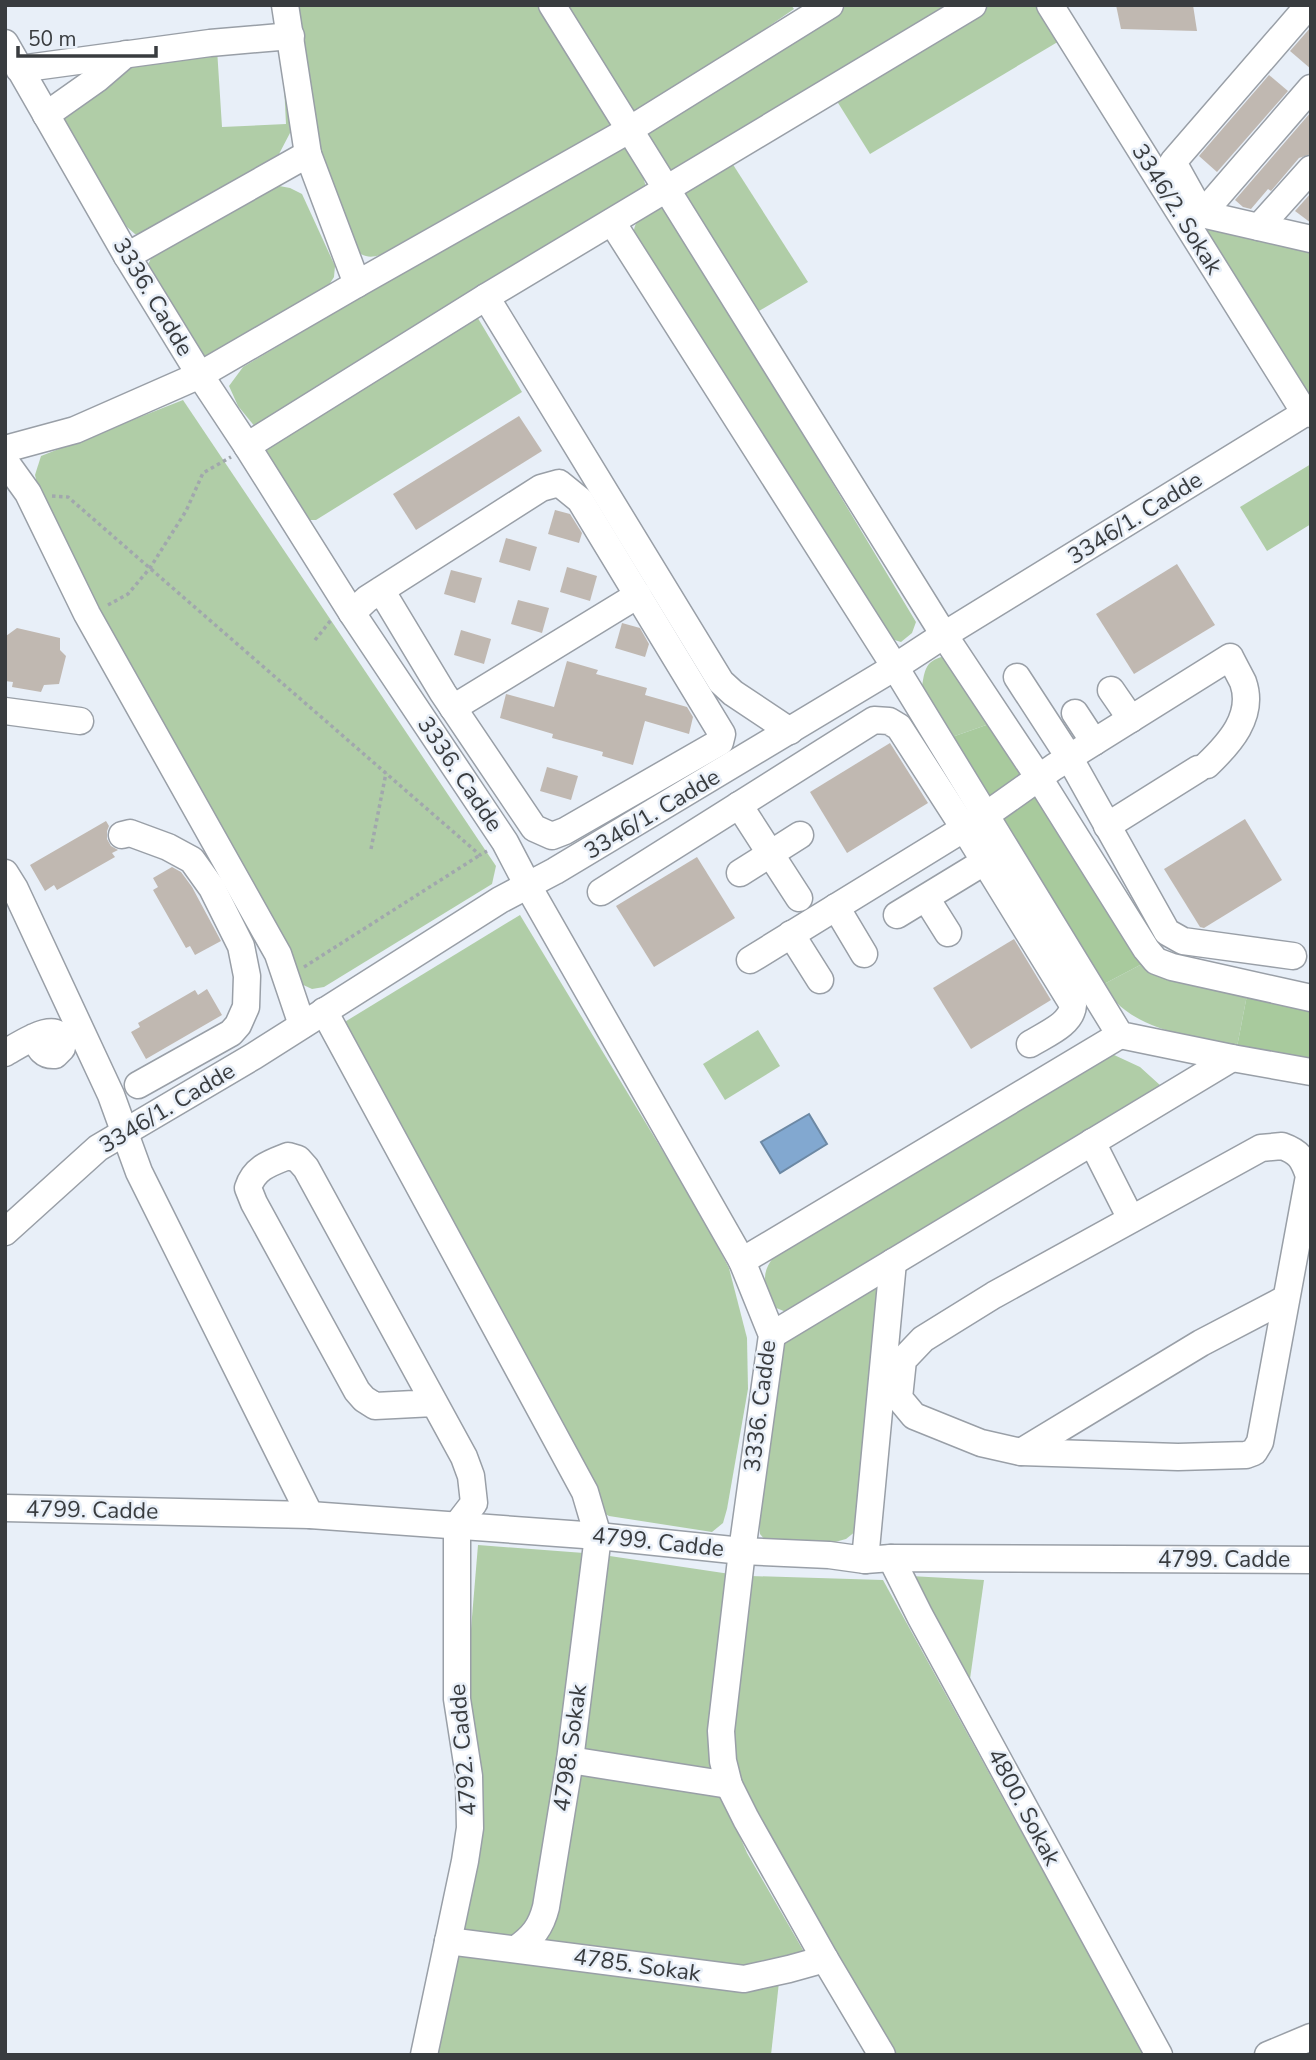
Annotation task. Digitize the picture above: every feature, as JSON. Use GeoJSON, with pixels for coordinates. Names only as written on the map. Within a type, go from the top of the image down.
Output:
{"type":"FeatureCollection","features":[{"type":"Feature","properties":{"kind":"street"},"geometry":{"type":"LineString","coordinates":[[285,5],[308,154],[357,284]]}},
{"type":"Feature","properties":{"kind":"street"},"geometry":{"type":"LineString","coordinates":[[552,5],[944,635],[1039,778],[1146,948],[1156,961],[1172,967],[1311,998]]}},
{"type":"Feature","properties":{"kind":"street"},"geometry":{"type":"LineString","coordinates":[[5,449],[75,430],[200,375],[629,131],[830,5]]}},
{"type":"Feature","properties":{"kind":"street"},"geometry":{"type":"LineString","coordinates":[[247,446],[486,297],[973,5]]}},
{"type":"Feature","properties":{"kind":"street","name":"3346/2. Sokak"},"geometry":{"type":"LineString","coordinates":[[1049,5],[1308,414]]}},
{"type":"Feature","properties":{"kind":"street"},"geometry":{"type":"LineString","coordinates":[[1309,5],[1173,162],[1202,214],[1311,239]]}},
{"type":"Feature","properties":{"kind":"street"},"geometry":{"type":"LineString","coordinates":[[19,69],[125,54],[291,36]]}},
{"type":"Feature","properties":{"kind":"street","name":"3336. Cadde"},"geometry":{"type":"LineString","coordinates":[[5,43],[127,256],[200,375],[352,613],[505,842],[742,1261],[772,1335],[742,1551],[722,1731],[723,1761],[729,1785],[746,1819],[883,2055]]}},
{"type":"Feature","properties":{"kind":"street"},"geometry":{"type":"LineString","coordinates":[[46,115],[97,79],[125,54]]}},
{"type":"Feature","properties":{"kind":"street"},"geometry":{"type":"LineString","coordinates":[[1202,214],[1311,88]]}},
{"type":"Feature","properties":{"kind":"street"},"geometry":{"type":"LineString","coordinates":[[127,256],[308,154]]}},
{"type":"Feature","properties":{"kind":"street"},"geometry":{"type":"LineString","coordinates":[[1259,227],[1311,169]]}},
{"type":"Feature","properties":{"kind":"street"},"geometry":{"type":"LineString","coordinates":[[612,222],[895,667],[975,821],[984,862],[1073,1004],[1069,1019],[1030,1044]]}},
{"type":"Feature","properties":{"kind":"street"},"geometry":{"type":"LineString","coordinates":[[486,297],[721,682],[790,731]]}},
{"type":"Feature","properties":{"kind":"street","name":"3346/1. Cadde"},"geometry":{"type":"LineString","coordinates":[[5,1232],[98,1148],[123,1132],[254,1056],[500,900],[790,731],[1308,414]]}},
{"type":"Feature","properties":{"kind":"street"},"geometry":{"type":"LineString","coordinates":[[5,461],[28,494],[88,614],[278,954],[287,977],[585,1492],[598,1536]]}},
{"type":"Feature","properties":{"kind":"street"},"geometry":{"type":"LineString","coordinates":[[352,613],[367,599],[381,590],[541,488],[559,483],[580,500],[722,734],[720,742],[565,831],[552,836],[534,828],[453,708],[381,590]]}},
{"type":"Feature","properties":{"kind":"street"},"geometry":{"type":"LineString","coordinates":[[453,708],[638,595]]}},
{"type":"Feature","properties":{"kind":"street"},"geometry":{"type":"LineString","coordinates":[[750,960],[801,914],[836,907],[1230,657],[1244,684],[1245,705],[1240,726],[1228,745],[1202,767],[1107,826]]}},
{"type":"Feature","properties":{"kind":"street"},"geometry":{"type":"LineString","coordinates":[[1017,677],[1069,757],[1171,936],[1189,943],[1293,956]]}},
{"type":"Feature","properties":{"kind":"street"},"geometry":{"type":"LineString","coordinates":[[1111,690],[1130,719]]}},
{"type":"Feature","properties":{"kind":"street"},"geometry":{"type":"LineString","coordinates":[[5,711],[80,721]]}},
{"type":"Feature","properties":{"kind":"street"},"geometry":{"type":"LineString","coordinates":[[1075,713],[1094,742]]}},
{"type":"Feature","properties":{"kind":"street"},"geometry":{"type":"LineString","coordinates":[[601,892],[874,720],[889,721],[899,727],[975,821],[1120,1035]]}},
{"type":"Feature","properties":{"kind":"street"},"geometry":{"type":"LineString","coordinates":[[740,805],[771,854],[801,914],[820,980]]}},
{"type":"Feature","properties":{"kind":"street"},"geometry":{"type":"LineString","coordinates":[[122,835],[130,834],[167,847],[192,860],[212,888],[241,946],[247,976],[246,1007],[231,1033],[138,1085]]}},
{"type":"Feature","properties":{"kind":"street"},"geometry":{"type":"LineString","coordinates":[[740,873],[800,835]]}},
{"type":"Feature","properties":{"kind":"street"},"geometry":{"type":"LineString","coordinates":[[897,915],[984,862]]}},
{"type":"Feature","properties":{"kind":"street"},"geometry":{"type":"LineString","coordinates":[[5,873],[15,889],[111,1095],[139,1172],[310,1515]]}},
{"type":"Feature","properties":{"kind":"street"},"geometry":{"type":"LineString","coordinates":[[926,898],[948,933]]}},
{"type":"Feature","properties":{"kind":"street"},"geometry":{"type":"LineString","coordinates":[[836,907],[864,954]]}},
{"type":"Feature","properties":{"kind":"street"},"geometry":{"type":"LineString","coordinates":[[238,1025],[254,1056]]}},
{"type":"Feature","properties":{"kind":"street"},"geometry":{"type":"LineString","coordinates":[[742,1261],[1120,1035],[1311,1072]]}},
{"type":"Feature","properties":{"kind":"street"},"geometry":{"type":"LineString","coordinates":[[5,1053],[34,1037]]}},
{"type":"Feature","properties":{"kind":"street"},"geometry":{"type":"LineString","coordinates":[[772,1335],[1232,1058]]}},
{"type":"Feature","properties":{"kind":"street"},"geometry":{"type":"LineString","coordinates":[[1092,1142],[1131,1220]]}},
{"type":"Feature","properties":{"kind":"street"},"geometry":{"type":"LineString","coordinates":[[1282,1146],[1296,1151],[1304,1160],[1308,1176],[1285,1299],[1260,1442],[1254,1452],[1246,1455],[1178,1457],[1021,1452],[981,1443],[914,1416],[899,1398],[903,1360],[923,1339],[994,1295],[1261,1148],[1282,1146]]}},
{"type":"Feature","properties":{"kind":"street"},"geometry":{"type":"LineString","coordinates":[[434,1403],[375,1406],[357,1391],[254,1203],[248,1188],[251,1178],[262,1167],[288,1156],[299,1159],[306,1168],[464,1457],[471,1476],[474,1503],[457,1525]]}},
{"type":"Feature","properties":{"kind":"street"},"geometry":{"type":"LineString","coordinates":[[878,1559],[893,1262]]}},
{"type":"Feature","properties":{"kind":"street"},"geometry":{"type":"LineString","coordinates":[[1021,1452],[1201,1343],[1285,1299]]}},
{"type":"Feature","properties":{"kind":"street","name":"4799. Cadde"},"geometry":{"type":"LineString","coordinates":[[5,1508],[310,1515],[598,1536],[742,1551],[878,1559],[1311,1560]]}},
{"type":"Feature","properties":{"kind":"street","name":"4792. Cadde"},"geometry":{"type":"LineString","coordinates":[[424,2055],[470,1828],[469,1776],[457,1699],[457,1525]]}},
{"type":"Feature","properties":{"kind":"street","name":"4798. Sokak"},"geometry":{"type":"LineString","coordinates":[[516,1949],[537,1933],[542,1922],[570,1760],[598,1536]]}},
{"type":"Feature","properties":{"kind":"street","name":"4800. Sokak"},"geometry":{"type":"LineString","coordinates":[[878,1559],[920,1616],[1159,2055]]}},
{"type":"Feature","properties":{"kind":"street"},"geometry":{"type":"LineString","coordinates":[[570,1760],[729,1785]]}},
{"type":"Feature","properties":{"kind":"street","name":"4785. Sokak"},"geometry":{"type":"LineString","coordinates":[[448,1941],[744,1979],[825,1959]]}},
{"type":"Feature","properties":{"kind":"street"},"geometry":{"type":"LineString","coordinates":[[1268,2055],[1311,2037]]}},
{"type":"Feature","properties":{"kind":"path"},"geometry":{"type":"LineString","coordinates":[[88,614],[128,594],[164,548],[186,511],[203,473],[247,446]]}},
{"type":"Feature","properties":{"kind":"path"},"geometry":{"type":"LineString","coordinates":[[28,494],[68,497],[480,855]]}},
{"type":"Feature","properties":{"kind":"path"},"geometry":{"type":"LineString","coordinates":[[371,849],[386,773]]}},
{"type":"Feature","properties":{"kind":"path"},"geometry":{"type":"LineString","coordinates":[[287,977],[480,855],[505,842]]}},
{"type":"Feature","properties":{"kind":"green space"},"geometry":{"type":"Polygon","coordinates":[[[297,5],[542,5],[613,121],[606,131],[521,175],[380,255],[365,256],[356,251],[323,163],[297,5]]]}},
{"type":"Feature","properties":{"kind":"green space"},"geometry":{"type":"Polygon","coordinates":[[[561,5],[791,5],[794,9],[642,114],[631,118],[561,5]]]}},
{"type":"Feature","properties":{"kind":"green space"},"geometry":{"type":"Polygon","coordinates":[[[848,5],[950,5],[669,176],[642,141],[647,126],[848,5]]]}},
{"type":"Feature","properties":{"kind":"green space"},"geometry":{"type":"Polygon","coordinates":[[[987,5],[1037,5],[1061,40],[870,154],[835,98],[987,5]]]}},
{"type":"Feature","properties":{"kind":"green space"},"geometry":{"type":"Polygon","coordinates":[[[282,45],[292,103],[290,133],[279,154],[147,235],[135,234],[127,227],[61,125],[61,116],[127,60],[217,49],[222,127],[286,124],[282,45]]]}},
{"type":"Feature","properties":{"kind":"green space"},"geometry":{"type":"Polygon","coordinates":[[[624,148],[637,162],[647,191],[256,428],[238,406],[229,386],[243,367],[459,239],[624,148]]]}},
{"type":"Feature","properties":{"kind":"green space"},"geometry":{"type":"Polygon","coordinates":[[[732,163],[808,282],[754,314],[681,196],[686,190],[732,163]]]}},
{"type":"Feature","properties":{"kind":"green space"},"geometry":{"type":"Polygon","coordinates":[[[274,185],[302,194],[335,266],[334,277],[327,288],[209,357],[202,355],[146,269],[152,256],[274,185]]]}},
{"type":"Feature","properties":{"kind":"green space"},"geometry":{"type":"Polygon","coordinates":[[[656,207],[663,209],[758,349],[785,404],[916,622],[912,633],[901,642],[888,638],[634,235],[638,221],[656,207]]]}},
{"type":"Feature","properties":{"kind":"green space"},"geometry":{"type":"Polygon","coordinates":[[[1199,226],[1311,246],[1311,394],[1305,391],[1199,226]]]}},
{"type":"Feature","properties":{"kind":"green space"},"geometry":{"type":"Polygon","coordinates":[[[476,315],[522,392],[316,520],[309,520],[263,452],[264,446],[476,315]]]}},
{"type":"Feature","properties":{"kind":"green space"},"geometry":{"type":"Polygon","coordinates":[[[183,400],[496,866],[492,884],[324,987],[312,989],[299,983],[41,501],[35,475],[41,456],[183,400]]]}},
{"type":"Feature","properties":{"kind":"green space"},"geometry":{"type":"Polygon","coordinates":[[[1311,464],[1311,524],[1267,551],[1240,507],[1311,464]]]}},
{"type":"Feature","properties":{"kind":"green space"},"geometry":{"type":"Polygon","coordinates":[[[945,656],[992,723],[952,737],[921,692],[926,668],[933,661],[945,656]]]}},
{"type":"Feature","properties":{"kind":"green space"},"geometry":{"type":"Polygon","coordinates":[[[992,723],[1027,777],[993,801],[952,737],[992,723]]]}},
{"type":"Feature","properties":{"kind":"green space"},"geometry":{"type":"Polygon","coordinates":[[[1035,791],[1142,964],[1104,984],[1001,815],[1035,791]]]}},
{"type":"Feature","properties":{"kind":"green space"},"geometry":{"type":"Polygon","coordinates":[[[520,915],[696,1206],[729,1268],[747,1338],[748,1389],[727,1509],[723,1523],[712,1532],[609,1516],[600,1511],[343,1023],[520,915]]]}},
{"type":"Feature","properties":{"kind":"green space"},"geometry":{"type":"Polygon","coordinates":[[[1142,964],[1247,995],[1237,1047],[1156,1027],[1127,1012],[1116,1002],[1104,984],[1142,964]]]}},
{"type":"Feature","properties":{"kind":"green space"},"geometry":{"type":"Polygon","coordinates":[[[1247,995],[1311,1006],[1311,1061],[1237,1047],[1247,995]]]}},
{"type":"Feature","properties":{"kind":"green space"},"geometry":{"type":"Polygon","coordinates":[[[758,1030],[780,1066],[725,1100],[703,1064],[758,1030]]]}},
{"type":"Feature","properties":{"kind":"green space"},"geometry":{"type":"Polygon","coordinates":[[[1112,1054],[1140,1067],[1161,1086],[786,1312],[774,1307],[766,1287],[765,1276],[773,1258],[1112,1054]]]}},
{"type":"Feature","properties":{"kind":"green space"},"geometry":{"type":"Polygon","coordinates":[[[880,1280],[856,1531],[846,1539],[835,1542],[766,1541],[760,1534],[759,1521],[778,1347],[880,1280]]]}},
{"type":"Feature","properties":{"kind":"green space"},"geometry":{"type":"Polygon","coordinates":[[[478,1545],[584,1553],[540,1916],[512,1942],[453,1933],[468,1665],[478,1545]]]}},
{"type":"Feature","properties":{"kind":"green space"},"geometry":{"type":"Polygon","coordinates":[[[603,1555],[730,1574],[718,1779],[577,1754],[603,1555]]]}},
{"type":"Feature","properties":{"kind":"green space"},"geometry":{"type":"Polygon","coordinates":[[[750,1576],[883,1580],[1144,2055],[897,2055],[761,1834],[739,1777],[732,1740],[750,1576]]]}},
{"type":"Feature","properties":{"kind":"green space"},"geometry":{"type":"Polygon","coordinates":[[[910,1576],[984,1580],[969,1686],[910,1576]]]}},
{"type":"Feature","properties":{"kind":"green space"},"geometry":{"type":"Polygon","coordinates":[[[577,1771],[718,1786],[747,1853],[807,1957],[748,1971],[532,1946],[577,1771]]]}},
{"type":"Feature","properties":{"kind":"green space"},"geometry":{"type":"Polygon","coordinates":[[[452,1946],[779,1982],[771,2055],[431,2055],[452,1946]]]}},
{"type":"Feature","properties":{"kind":"water"},"geometry":{"type":"Polygon","coordinates":[[[809,1114],[827,1144],[780,1173],[761,1142],[809,1114]]]}},
{"type":"Feature","properties":{"kind":"building"},"geometry":{"type":"Polygon","coordinates":[[[1116,5],[1193,5],[1197,31],[1121,29],[1116,5]]]}},
{"type":"Feature","properties":{"kind":"building"},"geometry":{"type":"Polygon","coordinates":[[[1311,27],[1311,69],[1290,51],[1311,27]]]}},
{"type":"Feature","properties":{"kind":"building"},"geometry":{"type":"Polygon","coordinates":[[[1269,75],[1288,91],[1217,172],[1199,156],[1269,75]]]}},
{"type":"Feature","properties":{"kind":"building"},"geometry":{"type":"Polygon","coordinates":[[[1311,112],[1311,154],[1299,158],[1271,191],[1268,189],[1251,209],[1243,207],[1235,200],[1311,112]]]}},
{"type":"Feature","properties":{"kind":"building"},"geometry":{"type":"Polygon","coordinates":[[[1311,193],[1311,223],[1295,211],[1311,193]]]}},
{"type":"Feature","properties":{"kind":"building"},"geometry":{"type":"Polygon","coordinates":[[[519,416],[542,451],[416,530],[393,494],[519,416]]]}},
{"type":"Feature","properties":{"kind":"building"},"geometry":{"type":"Polygon","coordinates":[[[555,510],[570,514],[582,533],[579,543],[548,534],[555,510]]]}},
{"type":"Feature","properties":{"kind":"building"},"geometry":{"type":"Polygon","coordinates":[[[506,538],[537,547],[530,571],[499,562],[506,538]]]}},
{"type":"Feature","properties":{"kind":"building"},"geometry":{"type":"Polygon","coordinates":[[[1177,564],[1215,625],[1134,674],[1096,614],[1177,564]]]}},
{"type":"Feature","properties":{"kind":"building"},"geometry":{"type":"Polygon","coordinates":[[[567,567],[597,576],[590,601],[560,592],[567,567]]]}},
{"type":"Feature","properties":{"kind":"building"},"geometry":{"type":"Polygon","coordinates":[[[451,570],[482,578],[475,603],[444,594],[451,570]]]}},
{"type":"Feature","properties":{"kind":"building"},"geometry":{"type":"Polygon","coordinates":[[[518,600],[549,608],[542,633],[511,624],[518,600]]]}},
{"type":"Feature","properties":{"kind":"building"},"geometry":{"type":"Polygon","coordinates":[[[622,623],[640,628],[649,644],[645,657],[615,648],[622,623]]]}},
{"type":"Feature","properties":{"kind":"building"},"geometry":{"type":"Polygon","coordinates":[[[17,628],[60,638],[60,650],[66,656],[59,684],[44,685],[41,692],[12,687],[13,682],[5,681],[6,636],[17,628]]]}},
{"type":"Feature","properties":{"kind":"building"},"geometry":{"type":"Polygon","coordinates":[[[461,630],[491,639],[484,664],[454,655],[461,630]]]}},
{"type":"Feature","properties":{"kind":"building"},"geometry":{"type":"Polygon","coordinates":[[[567,661],[598,670],[596,674],[647,688],[645,695],[687,707],[693,717],[689,734],[645,721],[633,765],[602,756],[603,752],[552,738],[553,734],[500,718],[506,694],[554,707],[567,661]]]}},
{"type":"Feature","properties":{"kind":"building"},"geometry":{"type":"Polygon","coordinates":[[[890,743],[928,803],[847,853],[810,792],[890,743]]]}},
{"type":"Feature","properties":{"kind":"building"},"geometry":{"type":"Polygon","coordinates":[[[547,767],[578,776],[571,800],[540,791],[547,767]]]}},
{"type":"Feature","properties":{"kind":"building"},"geometry":{"type":"Polygon","coordinates":[[[1245,819],[1282,880],[1204,928],[1200,927],[1164,869],[1245,819]]]}},
{"type":"Feature","properties":{"kind":"building"},"geometry":{"type":"Polygon","coordinates":[[[106,821],[109,826],[107,839],[111,846],[118,850],[112,853],[115,857],[57,890],[54,885],[45,891],[30,865],[106,821]]]}},
{"type":"Feature","properties":{"kind":"building"},"geometry":{"type":"Polygon","coordinates":[[[697,857],[735,918],[654,967],[616,906],[697,857]]]}},
{"type":"Feature","properties":{"kind":"building"},"geometry":{"type":"Polygon","coordinates":[[[172,867],[181,872],[192,887],[221,941],[195,955],[190,946],[186,948],[153,890],[158,887],[153,878],[172,867]]]}},
{"type":"Feature","properties":{"kind":"building"},"geometry":{"type":"Polygon","coordinates":[[[1014,939],[1051,1000],[971,1049],[933,988],[1014,939]]]}},
{"type":"Feature","properties":{"kind":"building"},"geometry":{"type":"Polygon","coordinates":[[[207,989],[222,1015],[146,1059],[131,1032],[140,1027],[138,1023],[195,990],[198,995],[207,989]]]}}]}
